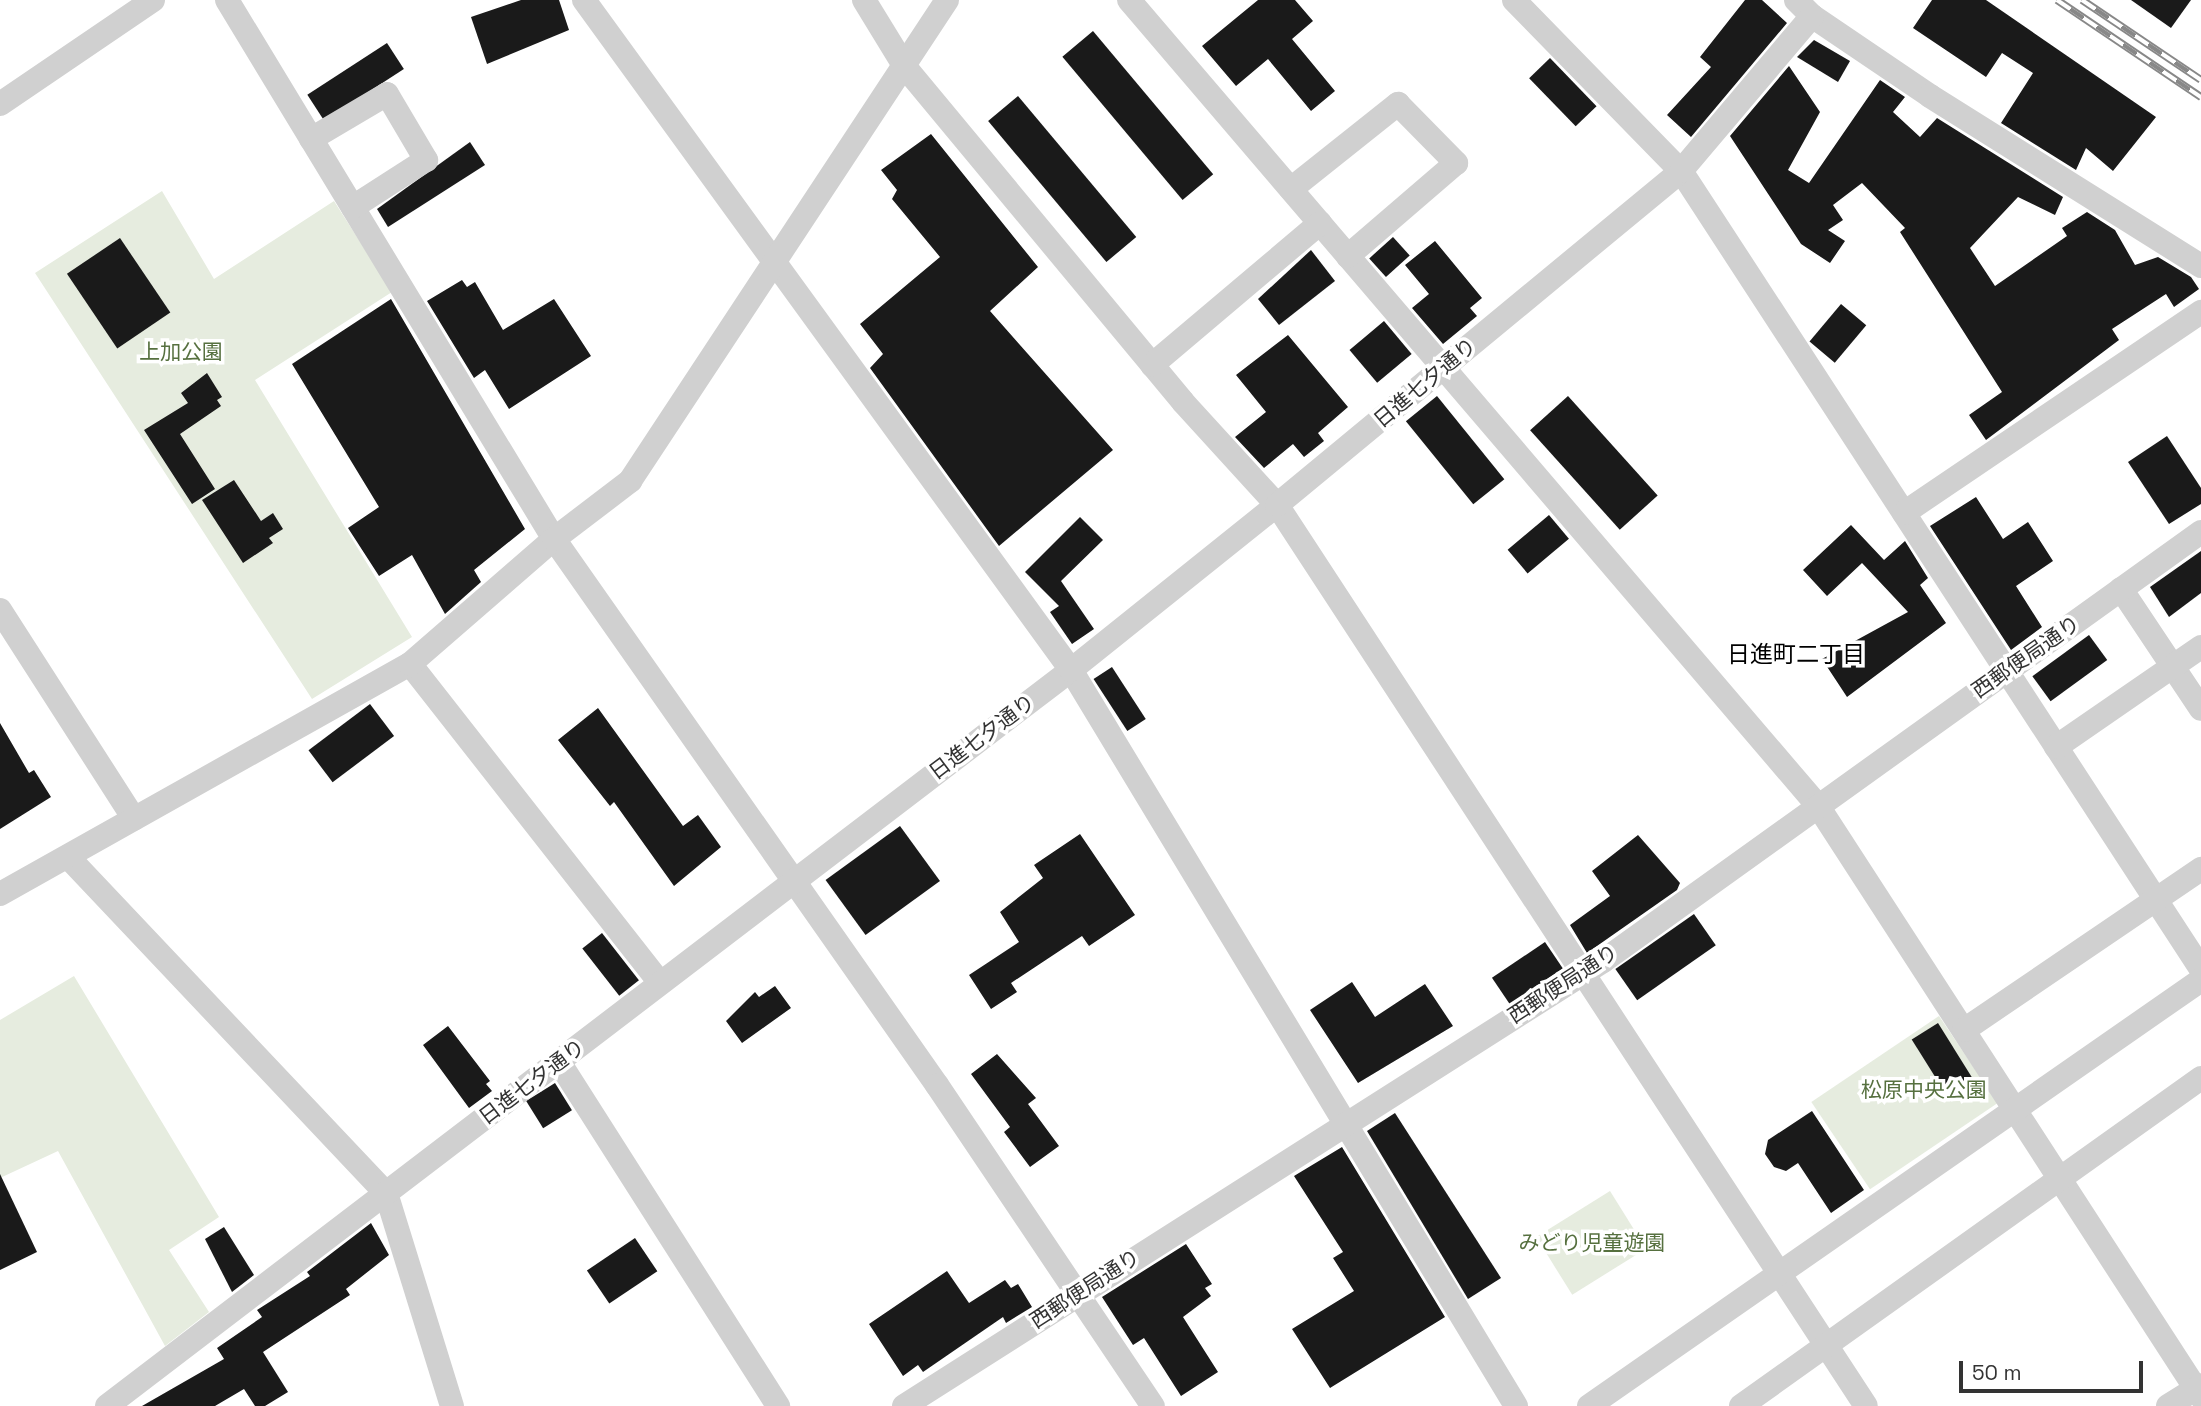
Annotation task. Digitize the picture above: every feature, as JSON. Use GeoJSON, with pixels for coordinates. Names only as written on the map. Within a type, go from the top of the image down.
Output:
{"type":"FeatureCollection","features":[{"type":"Feature","properties":{"kind":"street"},"geometry":{"type":"LineString","coordinates":[[0,104],[153,0]]}},
{"type":"Feature","properties":{"kind":"street"},"geometry":{"type":"LineString","coordinates":[[227,0],[554,539],[795,879],[1080,1293],[1153,1406]]}},
{"type":"Feature","properties":{"kind":"street"},"geometry":{"type":"LineString","coordinates":[[584,0],[772,263],[1071,670],[1516,1406]]}},
{"type":"Feature","properties":{"kind":"street"},"geometry":{"type":"LineString","coordinates":[[864,0],[905,67],[1152,365],[1277,505],[1866,1406]]}},
{"type":"Feature","properties":{"kind":"street"},"geometry":{"type":"LineString","coordinates":[[1,890],[69,858],[410,664],[554,539],[630,481],[947,0]]}},
{"type":"Feature","properties":{"kind":"street"},"geometry":{"type":"LineString","coordinates":[[1129,0],[1818,806],[2199,1390],[2168,1406]]}},
{"type":"Feature","properties":{"kind":"street"},"geometry":{"type":"LineString","coordinates":[[1514,0],[1681,170],[2201,969]]}},
{"type":"Feature","properties":{"kind":"street"},"geometry":{"type":"LineString","coordinates":[[1804,8],[2201,266]]}},
{"type":"Feature","properties":{"kind":"street","name":"日進七夕通り"},"geometry":{"type":"LineString","coordinates":[[107,1406],[1071,670],[1444,368],[1681,170],[1804,8]]}},
{"type":"Feature","properties":{"kind":"street"},"geometry":{"type":"LineString","coordinates":[[311,139],[387,94],[426,160],[353,207]]}},
{"type":"Feature","properties":{"kind":"street"},"geometry":{"type":"LineString","coordinates":[[1291,189],[1398,104],[1456,163],[1348,256]]}},
{"type":"Feature","properties":{"kind":"street"},"geometry":{"type":"LineString","coordinates":[[1152,365],[1320,223]]}},
{"type":"Feature","properties":{"kind":"street"},"geometry":{"type":"LineString","coordinates":[[1904,513],[2201,312]]}},
{"type":"Feature","properties":{"kind":"street","name":"西郵便局通り"},"geometry":{"type":"LineString","coordinates":[[904,1406],[1583,972],[2201,531]]}},
{"type":"Feature","properties":{"kind":"street"},"geometry":{"type":"LineString","coordinates":[[2121,589],[2201,709]]}},
{"type":"Feature","properties":{"kind":"street"},"geometry":{"type":"LineString","coordinates":[[0,610],[134,820]]}},
{"type":"Feature","properties":{"kind":"street"},"geometry":{"type":"LineString","coordinates":[[2056,747],[2201,647]]}},
{"type":"Feature","properties":{"kind":"street"},"geometry":{"type":"LineString","coordinates":[[410,664],[660,983]]}},
{"type":"Feature","properties":{"kind":"street"},"geometry":{"type":"LineString","coordinates":[[69,858],[386,1193],[452,1406]]}},
{"type":"Feature","properties":{"kind":"street"},"geometry":{"type":"LineString","coordinates":[[1964,1030],[2201,869]]}},
{"type":"Feature","properties":{"kind":"street"},"geometry":{"type":"LineString","coordinates":[[1589,1406],[2201,980]]}},
{"type":"Feature","properties":{"kind":"street"},"geometry":{"type":"LineString","coordinates":[[559,1062],[778,1406]]}},
{"type":"Feature","properties":{"kind":"street"},"geometry":{"type":"LineString","coordinates":[[1741,1406],[2201,1078]]}},
{"type":"Feature","properties":{"kind":"green space","name":"上加公園"},"geometry":{"type":"Polygon","coordinates":[[[162,191],[214,279],[334,201],[392,292],[255,380],[412,637],[312,699],[35,273],[162,191]]]}},
{"type":"Feature","properties":{"kind":"green space"},"geometry":{"type":"Polygon","coordinates":[[[74,976],[219,1217],[169,1250],[209,1312],[165,1346],[58,1151],[0,1178],[0,1020],[74,976]]]}},
{"type":"Feature","properties":{"kind":"green space","name":"松原中央公園"},"geometry":{"type":"Polygon","coordinates":[[[1939,1016],[1998,1103],[1870,1189],[1811,1102],[1939,1016]]]}},
{"type":"Feature","properties":{"kind":"green space","name":"みどり児童遊園"},"geometry":{"type":"Polygon","coordinates":[[[1610,1191],[1646,1249],[1572,1295],[1536,1237],[1610,1191]]]}},
{"type":"Feature","properties":{"kind":"building"},"geometry":{"type":"Polygon","coordinates":[[[521,0],[559,0],[569,30],[487,64],[471,17],[521,0]]]}},
{"type":"Feature","properties":{"kind":"building"},"geometry":{"type":"Polygon","coordinates":[[[1258,0],[1295,0],[1313,21],[1292,39],[1335,91],[1311,111],[1268,59],[1236,86],[1202,46],[1258,0]]]}},
{"type":"Feature","properties":{"kind":"building"},"geometry":{"type":"Polygon","coordinates":[[[1745,0],[1762,0],[1787,23],[1691,137],[1667,115],[1711,67],[1700,57],[1745,0]]]}},
{"type":"Feature","properties":{"kind":"building"},"geometry":{"type":"Polygon","coordinates":[[[1932,0],[1986,0],[2156,117],[2113,171],[2086,148],[2076,170],[2001,123],[2033,73],[2002,53],[1986,77],[1913,28],[1932,0]]]}},
{"type":"Feature","properties":{"kind":"building"},"geometry":{"type":"Polygon","coordinates":[[[2131,0],[2191,0],[2171,28],[2131,0]]]}},
{"type":"Feature","properties":{"kind":"building"},"geometry":{"type":"Polygon","coordinates":[[[1093,31],[1213,174],[1183,200],[1062,57],[1093,31]]]}},
{"type":"Feature","properties":{"kind":"building"},"geometry":{"type":"Polygon","coordinates":[[[1814,40],[1850,61],[1838,82],[1797,57],[1814,40]]]}},
{"type":"Feature","properties":{"kind":"building"},"geometry":{"type":"Polygon","coordinates":[[[387,43],[404,69],[324,121],[307,95],[387,43]]]}},
{"type":"Feature","properties":{"kind":"building"},"geometry":{"type":"Polygon","coordinates":[[[1550,58],[1597,106],[1576,126],[1529,78],[1550,58]]]}},
{"type":"Feature","properties":{"kind":"building"},"geometry":{"type":"Polygon","coordinates":[[[1789,66],[1820,112],[1788,170],[1809,183],[1880,80],[1905,97],[1893,112],[1920,137],[1937,118],[2063,197],[2055,215],[2018,197],[1970,248],[1995,286],[2067,236],[2062,228],[2087,212],[2115,230],[2135,265],[2158,257],[2191,277],[2199,289],[2174,307],[2166,294],[2112,329],[2119,340],[1986,440],[1969,415],[2002,392],[1900,232],[1905,228],[1862,183],[1833,205],[1843,220],[1828,230],[1845,241],[1830,263],[1801,244],[1730,136],[1789,66]]]}},
{"type":"Feature","properties":{"kind":"building"},"geometry":{"type":"Polygon","coordinates":[[[1018,96],[1136,237],[1106,262],[988,121],[1018,96]]]}},
{"type":"Feature","properties":{"kind":"building"},"geometry":{"type":"Polygon","coordinates":[[[931,134],[1038,267],[990,311],[1113,450],[999,546],[870,368],[883,354],[860,324],[940,257],[892,199],[897,190],[881,170],[931,134]]]}},
{"type":"Feature","properties":{"kind":"building"},"geometry":{"type":"Polygon","coordinates":[[[470,142],[485,165],[388,227],[377,209],[470,142]]]}},
{"type":"Feature","properties":{"kind":"building"},"geometry":{"type":"Polygon","coordinates":[[[1393,237],[1410,256],[1386,277],[1369,258],[1393,237]]]}},
{"type":"Feature","properties":{"kind":"building"},"geometry":{"type":"Polygon","coordinates":[[[120,238],[170,313],[117,348],[67,274],[120,238]]]}},
{"type":"Feature","properties":{"kind":"building"},"geometry":{"type":"Polygon","coordinates":[[[1435,241],[1482,298],[1470,308],[1477,316],[1443,344],[1412,308],[1429,294],[1405,265],[1435,241]]]}},
{"type":"Feature","properties":{"kind":"building"},"geometry":{"type":"Polygon","coordinates":[[[1311,250],[1335,281],[1279,325],[1258,299],[1311,250]]]}},
{"type":"Feature","properties":{"kind":"building"},"geometry":{"type":"Polygon","coordinates":[[[462,280],[467,287],[475,282],[503,330],[554,299],[591,356],[509,409],[485,370],[474,378],[427,301],[462,280]]]}},
{"type":"Feature","properties":{"kind":"building"},"geometry":{"type":"Polygon","coordinates":[[[391,299],[525,529],[474,570],[481,582],[445,614],[412,555],[379,576],[348,528],[379,507],[292,364],[391,299]]]}},
{"type":"Feature","properties":{"kind":"building"},"geometry":{"type":"Polygon","coordinates":[[[1841,304],[1866,325],[1835,363],[1810,342],[1841,304]]]}},
{"type":"Feature","properties":{"kind":"building"},"geometry":{"type":"Polygon","coordinates":[[[1384,321],[1412,354],[1377,383],[1350,350],[1384,321]]]}},
{"type":"Feature","properties":{"kind":"building"},"geometry":{"type":"Polygon","coordinates":[[[1288,335],[1348,407],[1318,433],[1324,441],[1304,457],[1293,444],[1264,468],[1235,437],[1266,412],[1236,375],[1288,335]]]}},
{"type":"Feature","properties":{"kind":"building"},"geometry":{"type":"Polygon","coordinates":[[[207,373],[222,397],[217,400],[221,406],[180,434],[215,489],[192,504],[144,430],[188,403],[181,393],[207,373]]]}},
{"type":"Feature","properties":{"kind":"building"},"geometry":{"type":"Polygon","coordinates":[[[1437,396],[1504,479],[1473,504],[1406,421],[1437,396]]]}},
{"type":"Feature","properties":{"kind":"building"},"geometry":{"type":"Polygon","coordinates":[[[1568,396],[1658,496],[1620,530],[1530,430],[1568,396]]]}},
{"type":"Feature","properties":{"kind":"building"},"geometry":{"type":"Polygon","coordinates":[[[2167,436],[2201,488],[2201,504],[2169,524],[2128,462],[2167,436]]]}},
{"type":"Feature","properties":{"kind":"building"},"geometry":{"type":"Polygon","coordinates":[[[234,480],[261,521],[273,513],[283,529],[269,538],[273,543],[243,563],[202,500],[234,480]]]}},
{"type":"Feature","properties":{"kind":"building"},"geometry":{"type":"Polygon","coordinates":[[[1976,497],[2003,539],[2028,522],[2053,561],[2016,586],[2042,627],[2011,650],[1930,526],[1976,497]]]}},
{"type":"Feature","properties":{"kind":"building"},"geometry":{"type":"Polygon","coordinates":[[[1549,515],[1569,539],[1528,573],[1508,550],[1549,515]]]}},
{"type":"Feature","properties":{"kind":"building"},"geometry":{"type":"Polygon","coordinates":[[[1080,517],[1103,540],[1061,581],[1094,629],[1072,644],[1050,612],[1059,606],[1025,572],[1080,517]]]}},
{"type":"Feature","properties":{"kind":"building"},"geometry":{"type":"Polygon","coordinates":[[[1851,525],[1884,560],[1905,541],[1928,578],[1920,585],[1946,623],[1847,697],[1822,659],[1908,612],[1862,563],[1827,596],[1803,570],[1851,525]]]}},
{"type":"Feature","properties":{"kind":"building"},"geometry":{"type":"Polygon","coordinates":[[[2201,551],[2201,593],[2169,617],[2150,587],[2201,551]]]}},
{"type":"Feature","properties":{"kind":"building"},"geometry":{"type":"Polygon","coordinates":[[[2089,635],[2107,660],[2051,701],[2032,676],[2089,635]]]}},
{"type":"Feature","properties":{"kind":"building"},"geometry":{"type":"Polygon","coordinates":[[[1112,667],[1146,719],[1127,731],[1094,679],[1112,667]]]}},
{"type":"Feature","properties":{"kind":"building"},"geometry":{"type":"Polygon","coordinates":[[[370,704],[394,736],[333,782],[309,750],[370,704]]]}},
{"type":"Feature","properties":{"kind":"building"},"geometry":{"type":"Polygon","coordinates":[[[598,708],[683,826],[698,815],[721,847],[674,886],[614,802],[610,806],[558,740],[598,708]]]}},
{"type":"Feature","properties":{"kind":"building"},"geometry":{"type":"Polygon","coordinates":[[[0,723],[29,773],[34,770],[51,797],[0,829],[0,723]]]}},
{"type":"Feature","properties":{"kind":"building"},"geometry":{"type":"Polygon","coordinates":[[[900,826],[940,881],[866,935],[826,880],[900,826]]]}},
{"type":"Feature","properties":{"kind":"building"},"geometry":{"type":"Polygon","coordinates":[[[1080,834],[1135,915],[1089,946],[1082,936],[1011,983],[1017,992],[991,1009],[969,975],[1019,942],[1000,912],[1043,878],[1034,865],[1080,834]]]}},
{"type":"Feature","properties":{"kind":"building"},"geometry":{"type":"Polygon","coordinates":[[[1638,835],[1680,883],[1677,890],[1587,953],[1570,925],[1610,896],[1592,871],[1638,835]]]}},
{"type":"Feature","properties":{"kind":"building"},"geometry":{"type":"Polygon","coordinates":[[[1694,914],[1716,945],[1637,1000],[1615,969],[1694,914]]]}},
{"type":"Feature","properties":{"kind":"building"},"geometry":{"type":"Polygon","coordinates":[[[602,933],[639,980],[619,996],[582,948],[602,933]]]}},
{"type":"Feature","properties":{"kind":"building"},"geometry":{"type":"Polygon","coordinates":[[[1545,942],[1563,969],[1510,1004],[1492,978],[1545,942]]]}},
{"type":"Feature","properties":{"kind":"building"},"geometry":{"type":"Polygon","coordinates":[[[1352,982],[1375,1017],[1425,984],[1453,1026],[1358,1083],[1310,1010],[1352,982]]]}},
{"type":"Feature","properties":{"kind":"building"},"geometry":{"type":"Polygon","coordinates":[[[775,986],[791,1008],[742,1043],[726,1021],[755,992],[759,997],[775,986]]]}},
{"type":"Feature","properties":{"kind":"building"},"geometry":{"type":"Polygon","coordinates":[[[1938,1023],[1977,1085],[1950,1101],[1912,1039],[1938,1023]]]}},
{"type":"Feature","properties":{"kind":"building"},"geometry":{"type":"Polygon","coordinates":[[[448,1026],[490,1081],[486,1084],[492,1091],[469,1108],[423,1045],[448,1026]]]}},
{"type":"Feature","properties":{"kind":"building"},"geometry":{"type":"Polygon","coordinates":[[[997,1054],[1036,1098],[1028,1104],[1059,1146],[1030,1167],[1004,1132],[1010,1127],[971,1074],[997,1054]]]}},
{"type":"Feature","properties":{"kind":"building"},"geometry":{"type":"Polygon","coordinates":[[[555,1083],[572,1110],[543,1128],[526,1101],[555,1083]]]}},
{"type":"Feature","properties":{"kind":"building"},"geometry":{"type":"Polygon","coordinates":[[[1812,1111],[1864,1190],[1831,1213],[1798,1163],[1786,1171],[1774,1167],[1765,1154],[1768,1140],[1812,1111]]]}},
{"type":"Feature","properties":{"kind":"building"},"geometry":{"type":"Polygon","coordinates":[[[1395,1113],[1501,1278],[1468,1299],[1367,1131],[1395,1113]]]}},
{"type":"Feature","properties":{"kind":"building"},"geometry":{"type":"Polygon","coordinates":[[[1342,1147],[1445,1317],[1330,1388],[1292,1329],[1354,1291],[1333,1258],[1343,1252],[1294,1176],[1342,1147]]]}},
{"type":"Feature","properties":{"kind":"building"},"geometry":{"type":"Polygon","coordinates":[[[0,1174],[37,1252],[0,1270],[0,1174]]]}},
{"type":"Feature","properties":{"kind":"building"},"geometry":{"type":"Polygon","coordinates":[[[371,1223],[389,1255],[346,1289],[350,1295],[263,1352],[288,1392],[265,1406],[255,1406],[244,1389],[215,1406],[142,1406],[224,1359],[217,1348],[262,1317],[257,1310],[310,1276],[307,1272],[371,1223]]]}},
{"type":"Feature","properties":{"kind":"building"},"geometry":{"type":"Polygon","coordinates":[[[224,1227],[254,1275],[232,1292],[205,1239],[224,1227]]]}},
{"type":"Feature","properties":{"kind":"building"},"geometry":{"type":"Polygon","coordinates":[[[635,1238],[657,1271],[609,1304],[587,1270],[635,1238]]]}},
{"type":"Feature","properties":{"kind":"building"},"geometry":{"type":"Polygon","coordinates":[[[1186,1244],[1212,1284],[1205,1288],[1211,1296],[1183,1317],[1218,1372],[1181,1396],[1144,1338],[1133,1345],[1102,1297],[1186,1244]]]}},
{"type":"Feature","properties":{"kind":"building"},"geometry":{"type":"Polygon","coordinates":[[[947,1271],[969,1303],[1005,1280],[1011,1288],[1018,1284],[1032,1307],[1006,1323],[1003,1317],[923,1372],[918,1365],[903,1376],[869,1324],[947,1271]]]}},
{"type":"Feature","properties":{"kind":"railway"},"geometry":{"type":"LineString","coordinates":[[2057,0],[2201,97]]}},
{"type":"Feature","properties":{"kind":"railway"},"geometry":{"type":"LineString","coordinates":[[2082,0],[2201,80]]}},
{"type":"Feature","properties":{"kind":"district","name":"日進町二丁目"},"geometry":{"type":"Point","coordinates":[1796,654]}}]}
